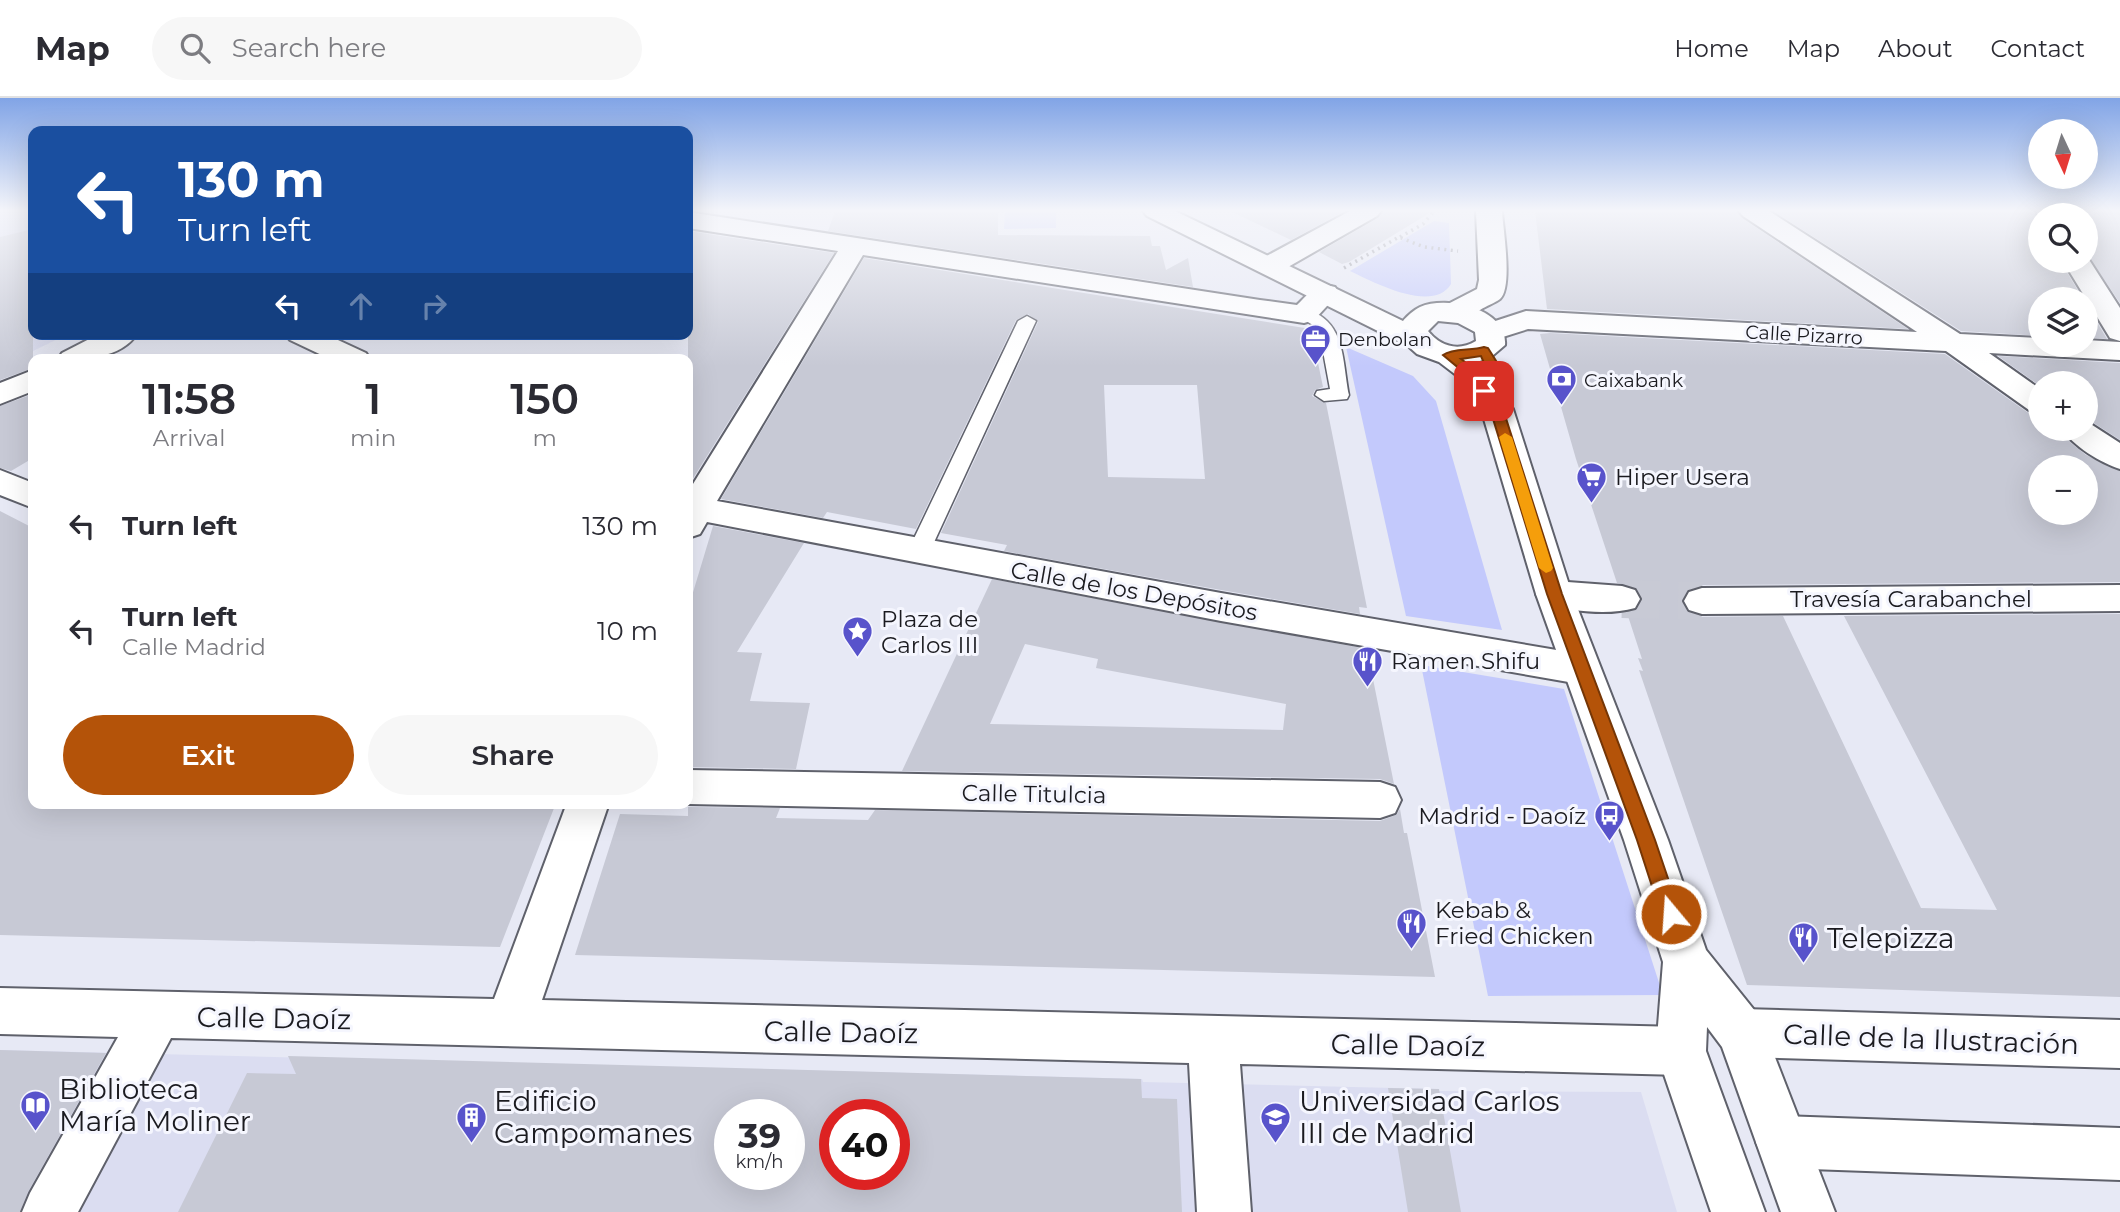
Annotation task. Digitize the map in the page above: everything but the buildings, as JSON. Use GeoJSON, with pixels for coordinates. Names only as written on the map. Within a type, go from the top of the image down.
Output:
{"type":"FeatureCollection","features":[{"type":"Feature","properties":{"kind":"street"},"geometry":{"type":"LineString","coordinates":[[693,509],[845,263]]}},
{"type":"Feature","properties":{"kind":"street"},"geometry":{"type":"LineString","coordinates":[[949,263],[1048,281],[1304,314],[1325,293]]}},
{"type":"Feature","properties":{"kind":"street"},"geometry":{"type":"LineString","coordinates":[[1287,263],[1325,293],[1364,311],[1418,328]]}},
{"type":"Feature","properties":{"kind":"street"},"geometry":{"type":"LineString","coordinates":[[1454,312],[1490,293],[1493,280],[1492,263]]}},
{"type":"Feature","properties":{"kind":"street"},"geometry":{"type":"LineString","coordinates":[[1832,263],[2028,395]]}},
{"type":"Feature","properties":{"kind":"street"},"geometry":{"type":"LineString","coordinates":[[2084,273],[2120,332]]}},
{"type":"Feature","properties":{"kind":"street"},"geometry":{"type":"LineString","coordinates":[[1418,328],[1430,313],[1454,312],[1477,320],[1487,341],[1492,364],[1504,395],[1497,409]]}},
{"type":"Feature","properties":{"kind":"street","name":"Calle Pizarro"},"geometry":{"type":"LineString","coordinates":[[1487,341],[1526,320],[1534,320],[2120,351]]}},
{"type":"Feature","properties":{"kind":"street"},"geometry":{"type":"LineString","coordinates":[[1418,328],[1424,346],[1449,355],[1471,372],[1497,409],[1554,594],[1646,840],[1687,962],[1742,1033],[1808,1212]]}},
{"type":"Feature","properties":{"kind":"street"},"geometry":{"type":"LineString","coordinates":[[83,354],[110,340]]}},
{"type":"Feature","properties":{"kind":"street"},"geometry":{"type":"LineString","coordinates":[[313,340],[344,354]]}},
{"type":"Feature","properties":{"kind":"street"},"geometry":{"type":"LineString","coordinates":[[1449,355],[1475,355],[1487,341]]}},
{"type":"Feature","properties":{"kind":"street"},"geometry":{"type":"LineString","coordinates":[[0,395],[28,381]]}},
{"type":"Feature","properties":{"kind":"street"},"geometry":{"type":"LineString","coordinates":[[2095,441],[2120,458]]}},
{"type":"Feature","properties":{"kind":"street"},"geometry":{"type":"LineString","coordinates":[[0,481],[28,495]]}},
{"type":"Feature","properties":{"kind":"street","name":"Calle de los Depósitos"},"geometry":{"type":"LineString","coordinates":[[693,514],[919,551],[1477,653],[1580,669]]}},
{"type":"Feature","properties":{"kind":"street"},"geometry":{"type":"LineString","coordinates":[[1554,594],[1622,599]]}},
{"type":"Feature","properties":{"kind":"street","name":"Travesía Carabanchel"},"geometry":{"type":"LineString","coordinates":[[1702,601],[2120,598]]}},
{"type":"Feature","properties":{"kind":"street","name":"Calle Titulcia"},"geometry":{"type":"LineString","coordinates":[[693,787],[1380,800]]}},
{"type":"Feature","properties":{"kind":"street"},"geometry":{"type":"LineString","coordinates":[[509,1024],[586,809]]}},
{"type":"Feature","properties":{"kind":"street"},"geometry":{"type":"LineString","coordinates":[[1687,962],[1682,1051],[1738,1212]]}},
{"type":"Feature","properties":{"kind":"street","name":"Calle Daoíz"},"geometry":{"type":"LineString","coordinates":[[0,1011],[1682,1051]]}},
{"type":"Feature","properties":{"kind":"street"},"geometry":{"type":"LineString","coordinates":[[48,1212],[157,1016]]}},
{"type":"Feature","properties":{"kind":"street","name":"Calle de la Ilustración"},"geometry":{"type":"LineString","coordinates":[[1742,1033],[2120,1044]]}},
{"type":"Feature","properties":{"kind":"street"},"geometry":{"type":"LineString","coordinates":[[1213,1041],[1224,1212]]}},
{"type":"Feature","properties":{"kind":"street"},"geometry":{"type":"LineString","coordinates":[[1783,1142],[2120,1154]]}},
{"type":"Feature","properties":{"kind":"lane"},"geometry":{"type":"LineString","coordinates":[[1304,314],[1323,324],[1328,335],[1340,395],[1324,395]]}},
{"type":"Feature","properties":{"kind":"lane"},"geometry":{"type":"LineString","coordinates":[[919,551],[1027,321]]}},
{"type":"Feature","properties":{"kind":"path"},"geometry":{"type":"LineString","coordinates":[[1297,263],[1335,273],[1353,263]]}},
{"type":"Feature","properties":{"kind":"shaded area"},"geometry":{"type":"Polygon","coordinates":[[[0,263],[28,263],[28,340],[56,340],[0,367],[0,263]]]}},
{"type":"Feature","properties":{"kind":"shaded area"},"geometry":{"type":"Polygon","coordinates":[[[1363,263],[1450,263],[1451,284],[1442,293],[1417,296],[1387,288],[1350,271],[1363,263]]]}},
{"type":"Feature","properties":{"kind":"shaded area"},"geometry":{"type":"Polygon","coordinates":[[[1346,347],[1413,376],[1436,401],[1502,630],[1406,616],[1346,347]]]}},
{"type":"Feature","properties":{"kind":"shaded area"},"geometry":{"type":"Polygon","coordinates":[[[1421,665],[1564,689],[1663,995],[1488,996],[1421,665]]]}},
{"type":"Feature","properties":{"kind":"shaded area","name":"Universidad Carlos III de Madrid"},"geometry":{"type":"Polygon","coordinates":[[[0,1050],[1142,1079],[1143,1082],[1439,1091],[1641,1092],[1677,1212],[0,1212],[0,1050]]]}},
{"type":"Feature","properties":{"kind":"tunnel"},"geometry":{"type":"LineString","coordinates":[[1622,599],[1702,601]]}},
{"type":"Feature","properties":{"kind":"slow traffic"},"geometry":{"type":"LineString","coordinates":[[1505,437],[1546,568]]}},
{"type":"Feature","properties":{"kind":"place","name":"Denbolan"},"geometry":{"type":"Point","coordinates":[1315,366]}},
{"type":"Feature","properties":{"kind":"place","name":"Caixabank"},"geometry":{"type":"Point","coordinates":[1561,407]}},
{"type":"Feature","properties":{"kind":"place","name":"Hiper Usera"},"geometry":{"type":"Point","coordinates":[1592,504]}},
{"type":"Feature","properties":{"kind":"place","name":"Plaza de Carlos III"},"geometry":{"type":"Point","coordinates":[858,659]}},
{"type":"Feature","properties":{"kind":"place","name":"Ramen Shifu"},"geometry":{"type":"Point","coordinates":[1368,688]}},
{"type":"Feature","properties":{"kind":"place","name":"Madrid - Daoíz"},"geometry":{"type":"Point","coordinates":[1609,843]}},
{"type":"Feature","properties":{"kind":"place","name":"Kebab & Fried Chicken"},"geometry":{"type":"Point","coordinates":[1412,950]}},
{"type":"Feature","properties":{"kind":"place","name":"Telepizza"},"geometry":{"type":"Point","coordinates":[1804,965]}},
{"type":"Feature","properties":{"kind":"place","name":"Biblioteca María Moliner"},"geometry":{"type":"Point","coordinates":[36,1132]}},
{"type":"Feature","properties":{"kind":"place","name":"Edificio Campomanes"},"geometry":{"type":"Point","coordinates":[471,1144]}},
{"type":"Feature","properties":{"kind":"place","name":"Universidad Carlos III de Madrid"},"geometry":{"type":"Point","coordinates":[1276,1144]}},
{"type":"Feature","properties":{"kind":"route"},"geometry":{"type":"LineString","coordinates":[[1484,391],[1471,372],[1449,355],[1475,355],[1484,351],[1492,364],[1504,395],[1497,409],[1554,594],[1671,914]]}}]}
